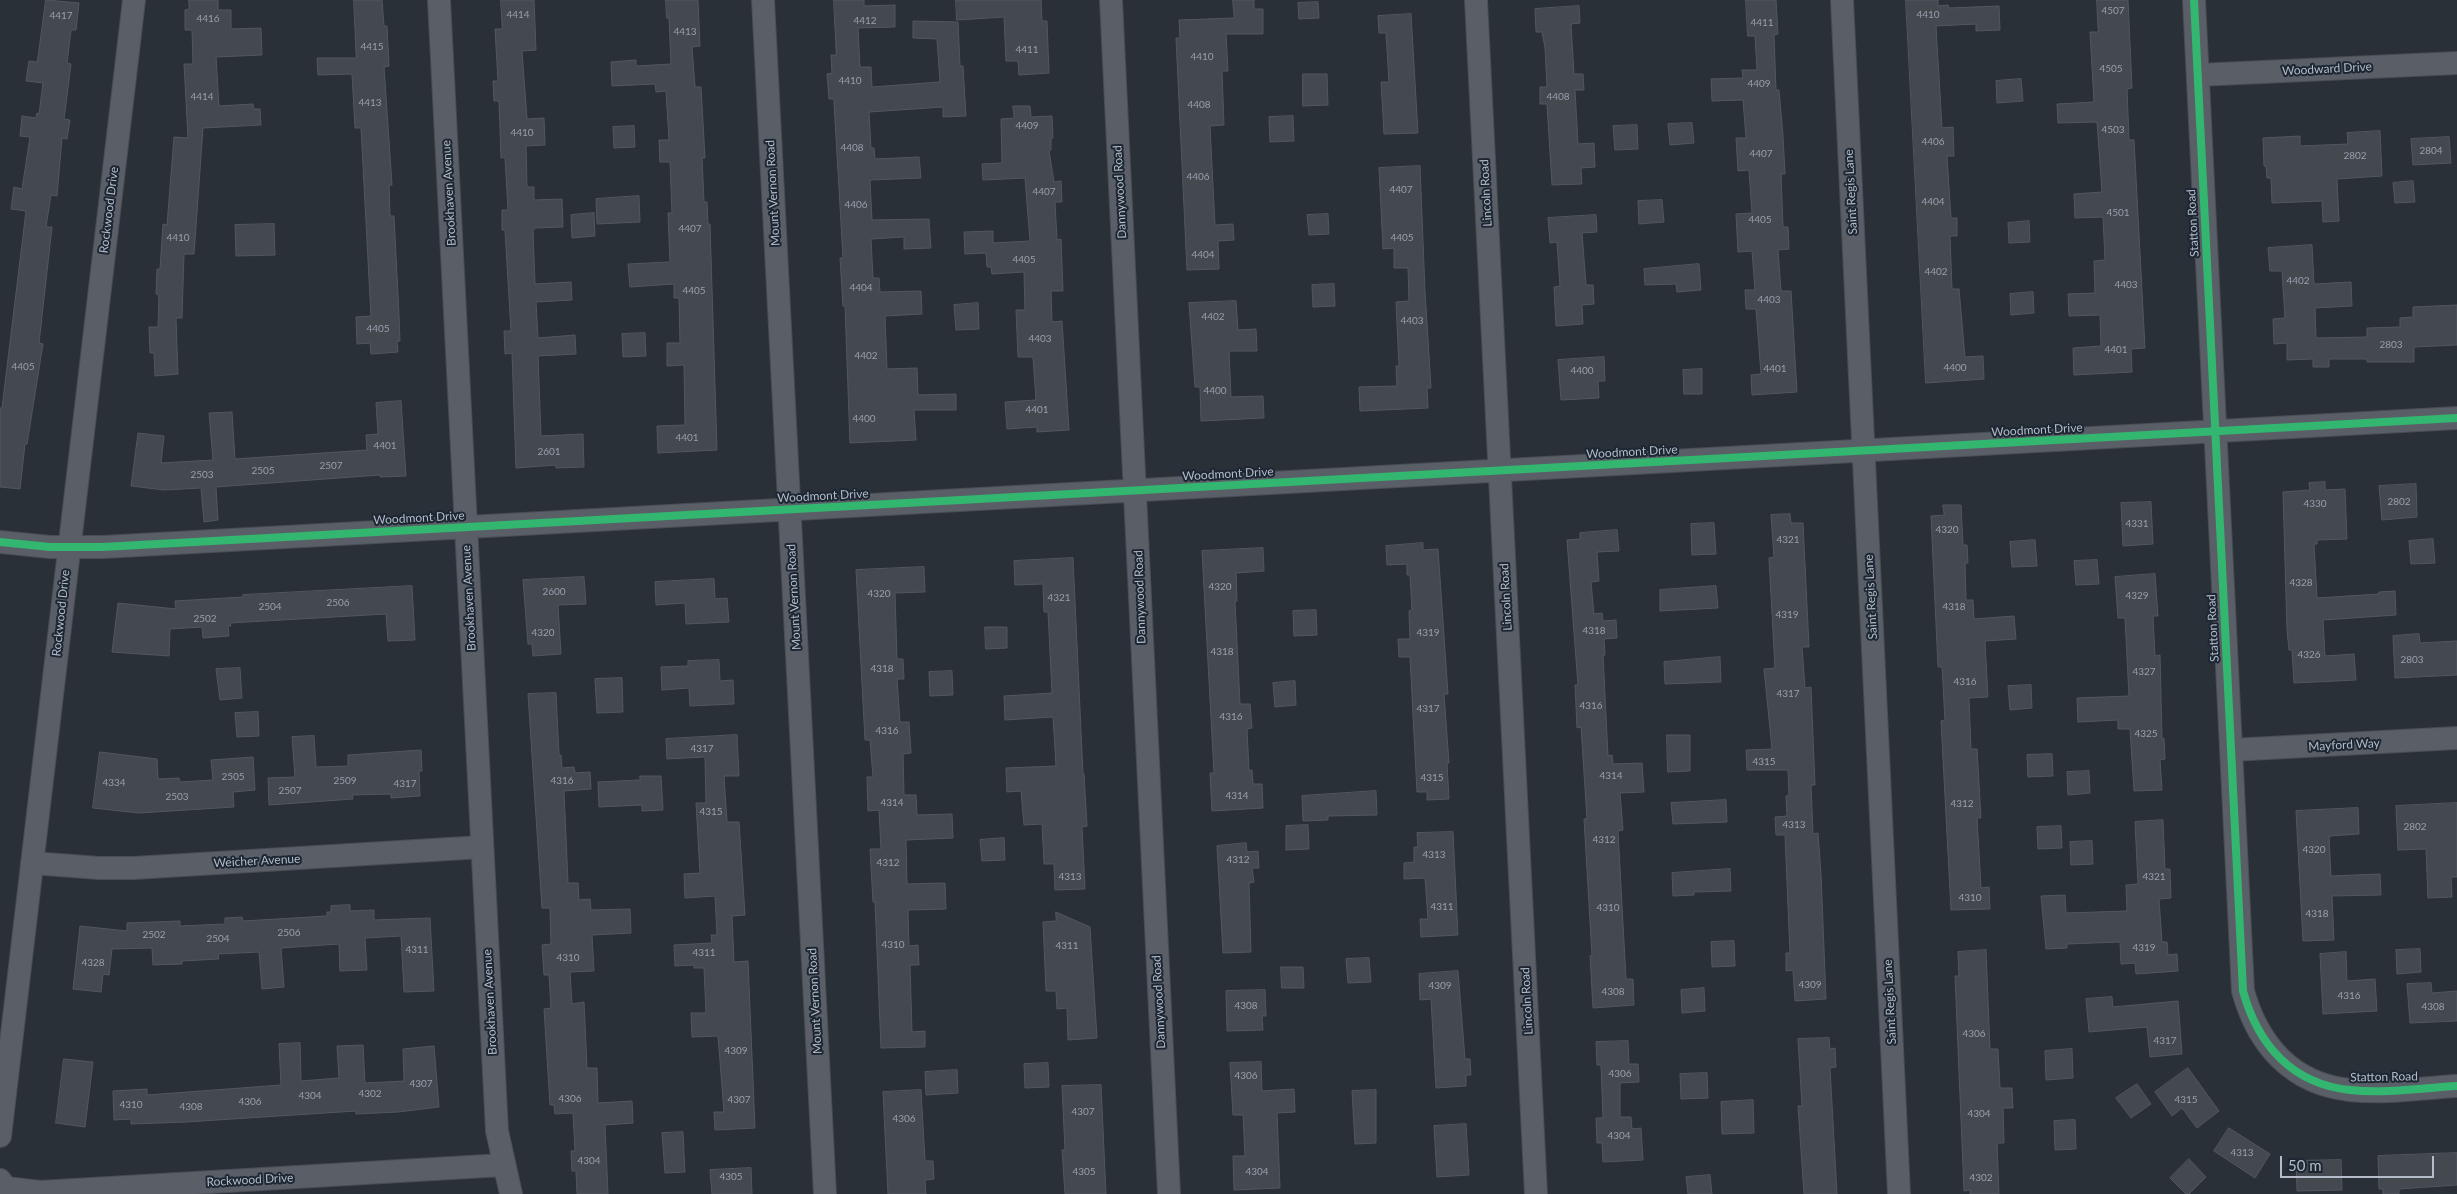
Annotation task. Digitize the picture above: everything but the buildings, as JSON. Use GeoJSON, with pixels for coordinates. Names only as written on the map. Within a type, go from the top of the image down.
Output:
{"type":"FeatureCollection","features":[{"type":"Feature","properties":{"kind":"street","name":"Rockwood Drive"},"geometry":{"type":"LineString","coordinates":[[0,1136],[134,0]]}},
{"type":"Feature","properties":{"kind":"street","name":"Brookhaven Avenue"},"geometry":{"type":"LineString","coordinates":[[439,0],[497,1131],[503,1165],[511,1194]]}},
{"type":"Feature","properties":{"kind":"street","name":"Mount Vernon Road"},"geometry":{"type":"LineString","coordinates":[[763,0],[825,1194]]}},
{"type":"Feature","properties":{"kind":"street","name":"Dannywood Road"},"geometry":{"type":"LineString","coordinates":[[1111,0],[1149,818],[1169,1194]]}},
{"type":"Feature","properties":{"kind":"street","name":"Lincoln Road"},"geometry":{"type":"LineString","coordinates":[[1476,0],[1536,1194]]}},
{"type":"Feature","properties":{"kind":"street","name":"Saint Regis Lane"},"geometry":{"type":"LineString","coordinates":[[1842,0],[1899,1194]]}},
{"type":"Feature","properties":{"kind":"street","name":"Statton Road"},"geometry":{"type":"LineString","coordinates":[[2194,0],[2243,991],[2248,1010],[2258,1032],[2282,1062],[2297,1072],[2322,1084],[2350,1090],[2457,1086]]}},
{"type":"Feature","properties":{"kind":"street","name":"Woodward Drive"},"geometry":{"type":"LineString","coordinates":[[2198,75],[2457,63]]}},
{"type":"Feature","properties":{"kind":"street","name":"Woodmont Drive"},"geometry":{"type":"LineString","coordinates":[[0,542],[50,547],[103,547],[2457,418]]}},
{"type":"Feature","properties":{"kind":"street","name":"Mayford Way"},"geometry":{"type":"LineString","coordinates":[[2231,750],[2457,738]]}},
{"type":"Feature","properties":{"kind":"street","name":"Weicher Avenue"},"geometry":{"type":"LineString","coordinates":[[32,863],[99,868],[134,868],[482,847]]}},
{"type":"Feature","properties":{"kind":"street","name":"Rockwood Drive"},"geometry":{"type":"LineString","coordinates":[[0,1180],[6,1188],[40,1192],[503,1165]]}},
{"type":"Feature","properties":{"kind":"cycle path"},"geometry":{"type":"LineString","coordinates":[[2194,0],[2243,991],[2258,1028],[2268,1044],[2280,1058],[2311,1080],[2329,1086],[2363,1091],[2457,1086]]}},
{"type":"Feature","properties":{"kind":"cycle path"},"geometry":{"type":"LineString","coordinates":[[0,542],[50,547],[103,547],[2457,418]]}}]}
